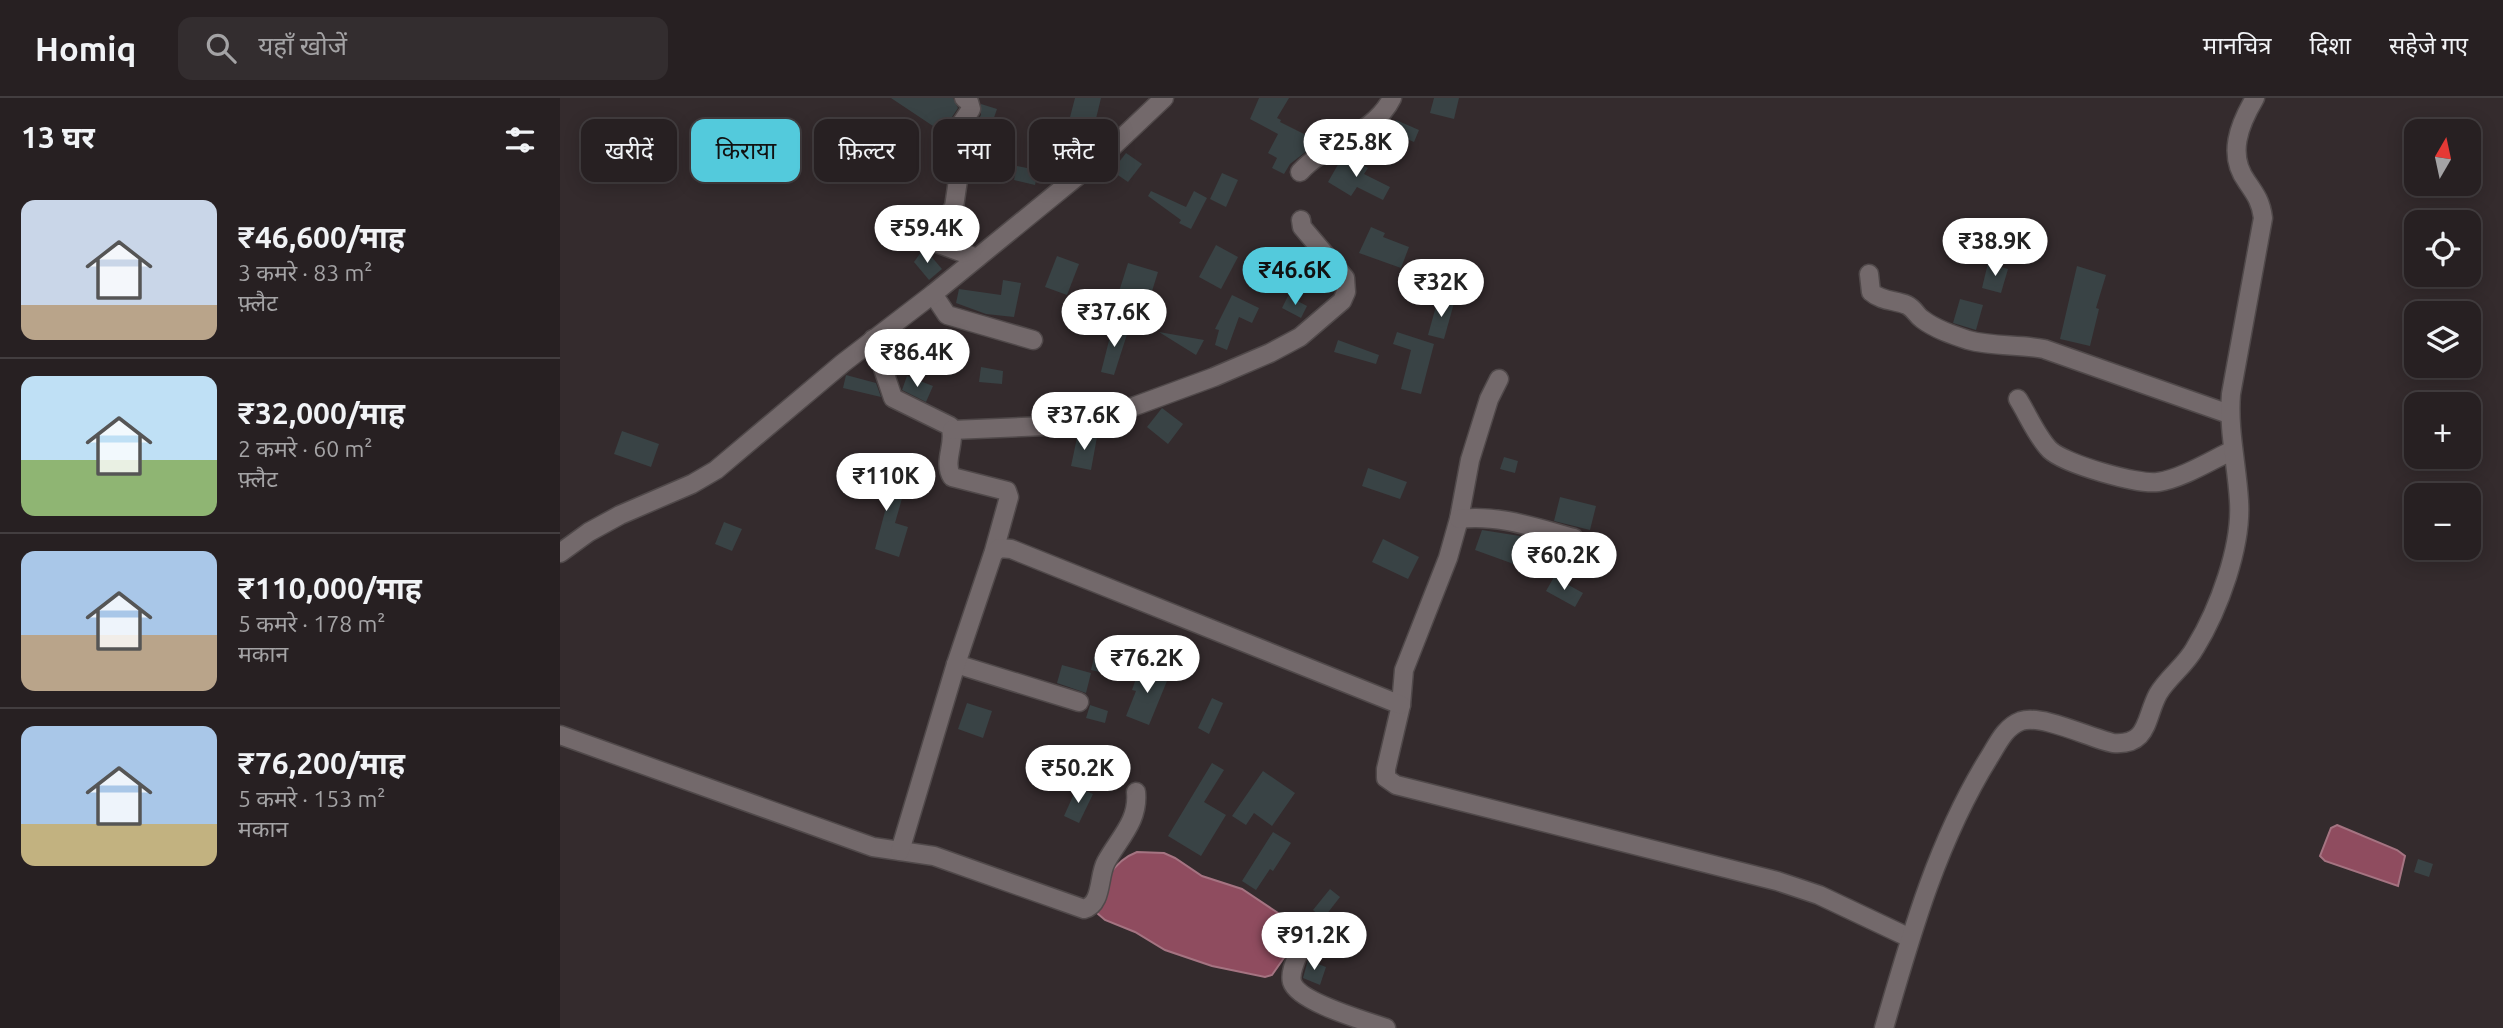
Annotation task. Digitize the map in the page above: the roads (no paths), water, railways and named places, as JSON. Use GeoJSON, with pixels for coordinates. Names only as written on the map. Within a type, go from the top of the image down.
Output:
{"type":"FeatureCollection","features":[{"type":"Feature","properties":{"kind":"street"},"geometry":{"type":"LineString","coordinates":[[964,98],[970,102],[971,109],[953,136],[951,144],[959,173],[954,207],[935,236],[939,244],[977,258]]}},
{"type":"Feature","properties":{"kind":"street"},"geometry":{"type":"LineString","coordinates":[[560,553],[589,532],[620,515],[716,471],[873,339],[933,294],[1107,152],[1164,98]]}},
{"type":"Feature","properties":{"kind":"street"},"geometry":{"type":"LineString","coordinates":[[1300,172],[1310,161],[1362,131],[1380,117],[1392,98]]}},
{"type":"Feature","properties":{"kind":"street"},"geometry":{"type":"LineString","coordinates":[[1884,1028],[1929,883],[1973,784],[2010,727],[2025,720],[2041,721],[2113,744],[2137,739],[2142,734],[2159,694],[2191,655],[2207,626],[2236,545],[2239,501],[2229,414],[2263,218],[2262,204],[2237,164],[2235,146],[2240,127],[2255,98]]}},
{"type":"Feature","properties":{"kind":"street"},"geometry":{"type":"LineString","coordinates":[[952,430],[1045,426],[1085,421],[1214,377],[1300,337],[1342,301],[1347,285],[1345,278],[1302,227],[1301,220]]}},
{"type":"Feature","properties":{"kind":"street"},"geometry":{"type":"LineString","coordinates":[[1869,274],[1871,292],[1876,298],[1910,306],[1919,317],[1956,335],[1980,343],[2044,349],[2229,414]]}},
{"type":"Feature","properties":{"kind":"street"},"geometry":{"type":"LineString","coordinates":[[933,294],[947,315],[1033,340]]}},
{"type":"Feature","properties":{"kind":"street"},"geometry":{"type":"LineString","coordinates":[[873,339],[889,393],[893,398],[946,423],[952,430],[948,471],[952,477],[1002,489],[1009,494],[994,551],[956,664],[900,851]]}},
{"type":"Feature","properties":{"kind":"street"},"geometry":{"type":"LineString","coordinates":[[1499,379],[1489,399],[1470,460],[1459,519],[1448,558],[1404,670],[1401,705],[1386,778],[1391,782],[1777,881],[1831,900],[1910,938]]}},
{"type":"Feature","properties":{"kind":"street"},"geometry":{"type":"LineString","coordinates":[[2018,399],[2048,449],[2080,466],[2126,477],[2158,482],[2170,479],[2233,450]]}},
{"type":"Feature","properties":{"kind":"street"},"geometry":{"type":"LineString","coordinates":[[1459,519],[1475,517],[1506,520],[1574,538]]}},
{"type":"Feature","properties":{"kind":"street"},"geometry":{"type":"LineString","coordinates":[[994,551],[1002,548],[1011,550],[1401,705]]}},
{"type":"Feature","properties":{"kind":"street"},"geometry":{"type":"LineString","coordinates":[[956,664],[1079,702]]}},
{"type":"Feature","properties":{"kind":"street"},"geometry":{"type":"LineString","coordinates":[[560,735],[863,843],[884,850],[919,852],[934,856],[1079,909],[1089,908],[1096,900],[1106,862],[1136,811],[1136,792]]}},
{"type":"Feature","properties":{"kind":"street"},"geometry":{"type":"LineString","coordinates":[[1302,946],[1291,974],[1291,980],[1298,992],[1325,1006],[1386,1028]]}}]}
